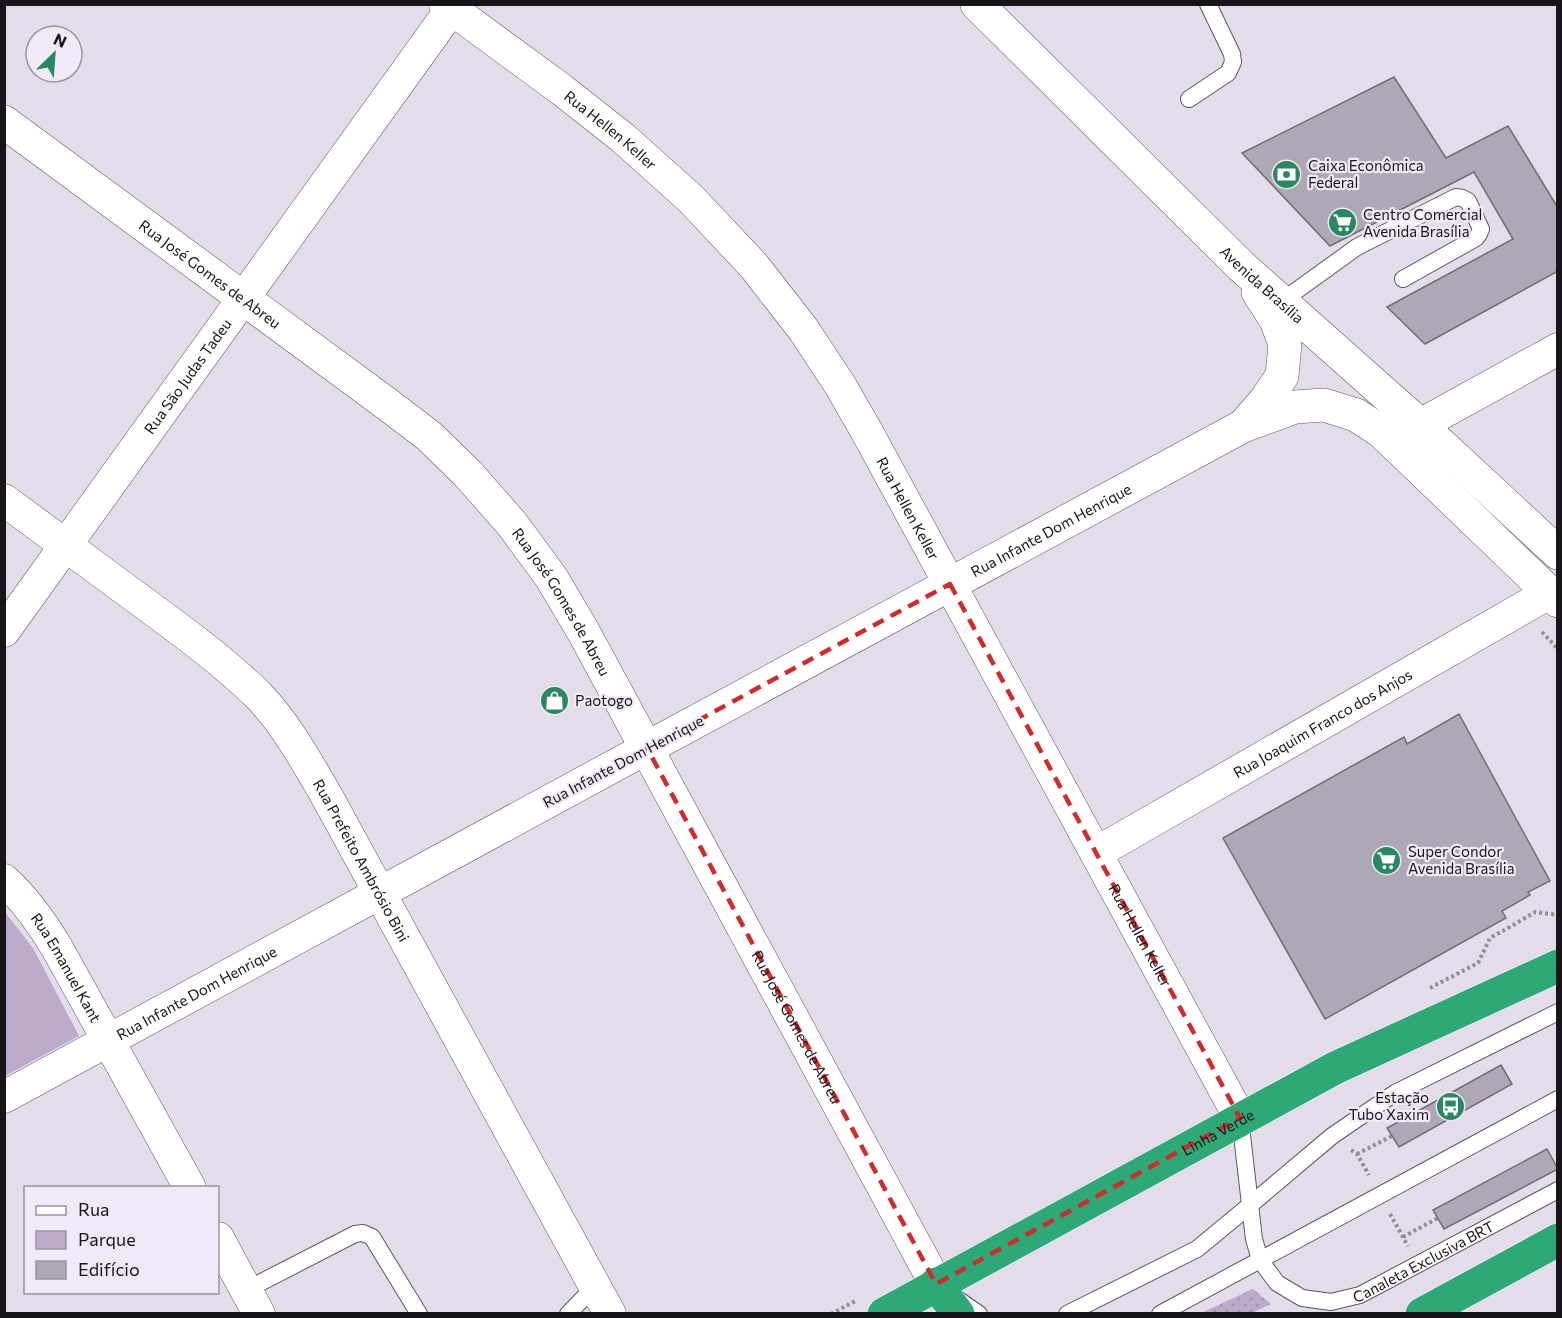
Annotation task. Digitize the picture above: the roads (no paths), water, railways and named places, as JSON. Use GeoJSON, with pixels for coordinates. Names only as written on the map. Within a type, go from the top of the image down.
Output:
{"type":"FeatureCollection","features":[{"type":"Feature","properties":{"kind":"highway","name":"Linha Verde"},"geometry":{"type":"LineString","coordinates":[[884,1314],[1335,1068],[1557,966]]}},
{"type":"Feature","properties":{"kind":"highway"},"geometry":{"type":"LineString","coordinates":[[1422,1314],[1557,1240]]}},
{"type":"Feature","properties":{"kind":"highway"},"geometry":{"type":"LineString","coordinates":[[936,1284],[958,1314]]}},
{"type":"Feature","properties":{"kind":"main road","name":"Avenida Brasília"},"geometry":{"type":"LineString","coordinates":[[986,7],[1241,266],[1420,424],[1557,553]]}},
{"type":"Feature","properties":{"kind":"main road","name":"Rua José Gomes de Abreu"},"geometry":{"type":"LineString","coordinates":[[4,122],[429,436],[468,474],[512,525],[551,577],[583,631],[936,1284]]}},
{"type":"Feature","properties":{"kind":"main road","name":"Rua Infante Dom Henrique"},"geometry":{"type":"LineString","coordinates":[[1241,266],[1276,320],[1285,344],[1282,376],[1265,401],[1243,426]]}},
{"type":"Feature","properties":{"kind":"main road","name":"Rua Infante Dom Henrique"},"geometry":{"type":"LineString","coordinates":[[647,748],[1243,426],[1295,407],[1324,405],[1356,415],[1382,432],[1553,597]]}},
{"type":"Feature","properties":{"kind":"street","name":"Rua São Judas Tadeu"},"geometry":{"type":"LineString","coordinates":[[4,631],[244,298],[450,6]]}},
{"type":"Feature","properties":{"kind":"street","name":"Rua Hellen Keller"},"geometry":{"type":"LineString","coordinates":[[450,6],[623,138],[691,199],[753,266],[803,329],[840,385],[867,432],[1240,1118]]}},
{"type":"Feature","properties":{"kind":"street"},"geometry":{"type":"LineString","coordinates":[[1420,424],[1557,349]]}},
{"type":"Feature","properties":{"kind":"street","name":"Rua Prefeito Ambrósio Bini"},"geometry":{"type":"LineString","coordinates":[[4,500],[198,643],[230,669],[285,727],[306,760],[380,893],[610,1314]]}},
{"type":"Feature","properties":{"kind":"street","name":"Rua Joaquim Franco dos Anjos"},"geometry":{"type":"LineString","coordinates":[[1096,853],[1553,597]]}},
{"type":"Feature","properties":{"kind":"street","name":"Rua Infante Dom Henrique"},"geometry":{"type":"LineString","coordinates":[[4,1096],[647,748]]}},
{"type":"Feature","properties":{"kind":"street","name":"Rua Emanuel Kant"},"geometry":{"type":"LineString","coordinates":[[4,880],[16,890],[38,917],[57,948],[189,1186]]}},
{"type":"Feature","properties":{"kind":"street"},"geometry":{"type":"LineString","coordinates":[[219,1240],[253,1302]]}},
{"type":"Feature","properties":{"kind":"lane"},"geometry":{"type":"LineString","coordinates":[[1189,99],[1228,73],[1233,62],[1232,54],[1208,4]]}},
{"type":"Feature","properties":{"kind":"lane"},"geometry":{"type":"LineString","coordinates":[[1282,301],[1357,247],[1456,196],[1468,201],[1480,228],[1476,238],[1403,279]]}},
{"type":"Feature","properties":{"kind":"lane"},"geometry":{"type":"LineString","coordinates":[[1066,1314],[1197,1249],[1332,1136],[1395,1093],[1557,1012]]}},
{"type":"Feature","properties":{"kind":"lane"},"geometry":{"type":"LineString","coordinates":[[1160,1314],[1557,1100]]}},
{"type":"Feature","properties":{"kind":"lane","name":"Canaleta Exclusiva BRT"},"geometry":{"type":"LineString","coordinates":[[1240,1118],[1254,1239],[1260,1260],[1277,1283],[1302,1298],[1331,1302],[1360,1295],[1557,1190]]}},
{"type":"Feature","properties":{"kind":"lane"},"geometry":{"type":"LineString","coordinates":[[253,1302],[355,1234],[363,1233],[372,1237],[419,1314]]}},
{"type":"Feature","properties":{"kind":"lane"},"geometry":{"type":"LineString","coordinates":[[936,1284],[979,1314]]}},
{"type":"Feature","properties":{"kind":"lane"},"geometry":{"type":"LineString","coordinates":[[568,1314],[595,1286]]}},
{"type":"Feature","properties":{"kind":"place","name":"Caixa Econômica Federal"},"geometry":{"type":"Point","coordinates":[1287,174]}},
{"type":"Feature","properties":{"kind":"place","name":"Centro Comercial Avenida Brasília"},"geometry":{"type":"Point","coordinates":[1342,223]}},
{"type":"Feature","properties":{"kind":"place","name":"Paotogo"},"geometry":{"type":"Point","coordinates":[554,700]}},
{"type":"Feature","properties":{"kind":"place","name":"Super Condor Avenida Brasília"},"geometry":{"type":"Point","coordinates":[1387,860]}},
{"type":"Feature","properties":{"kind":"place","name":"Estação Tubo Xaxim"},"geometry":{"type":"Point","coordinates":[1450,1106]}}]}
